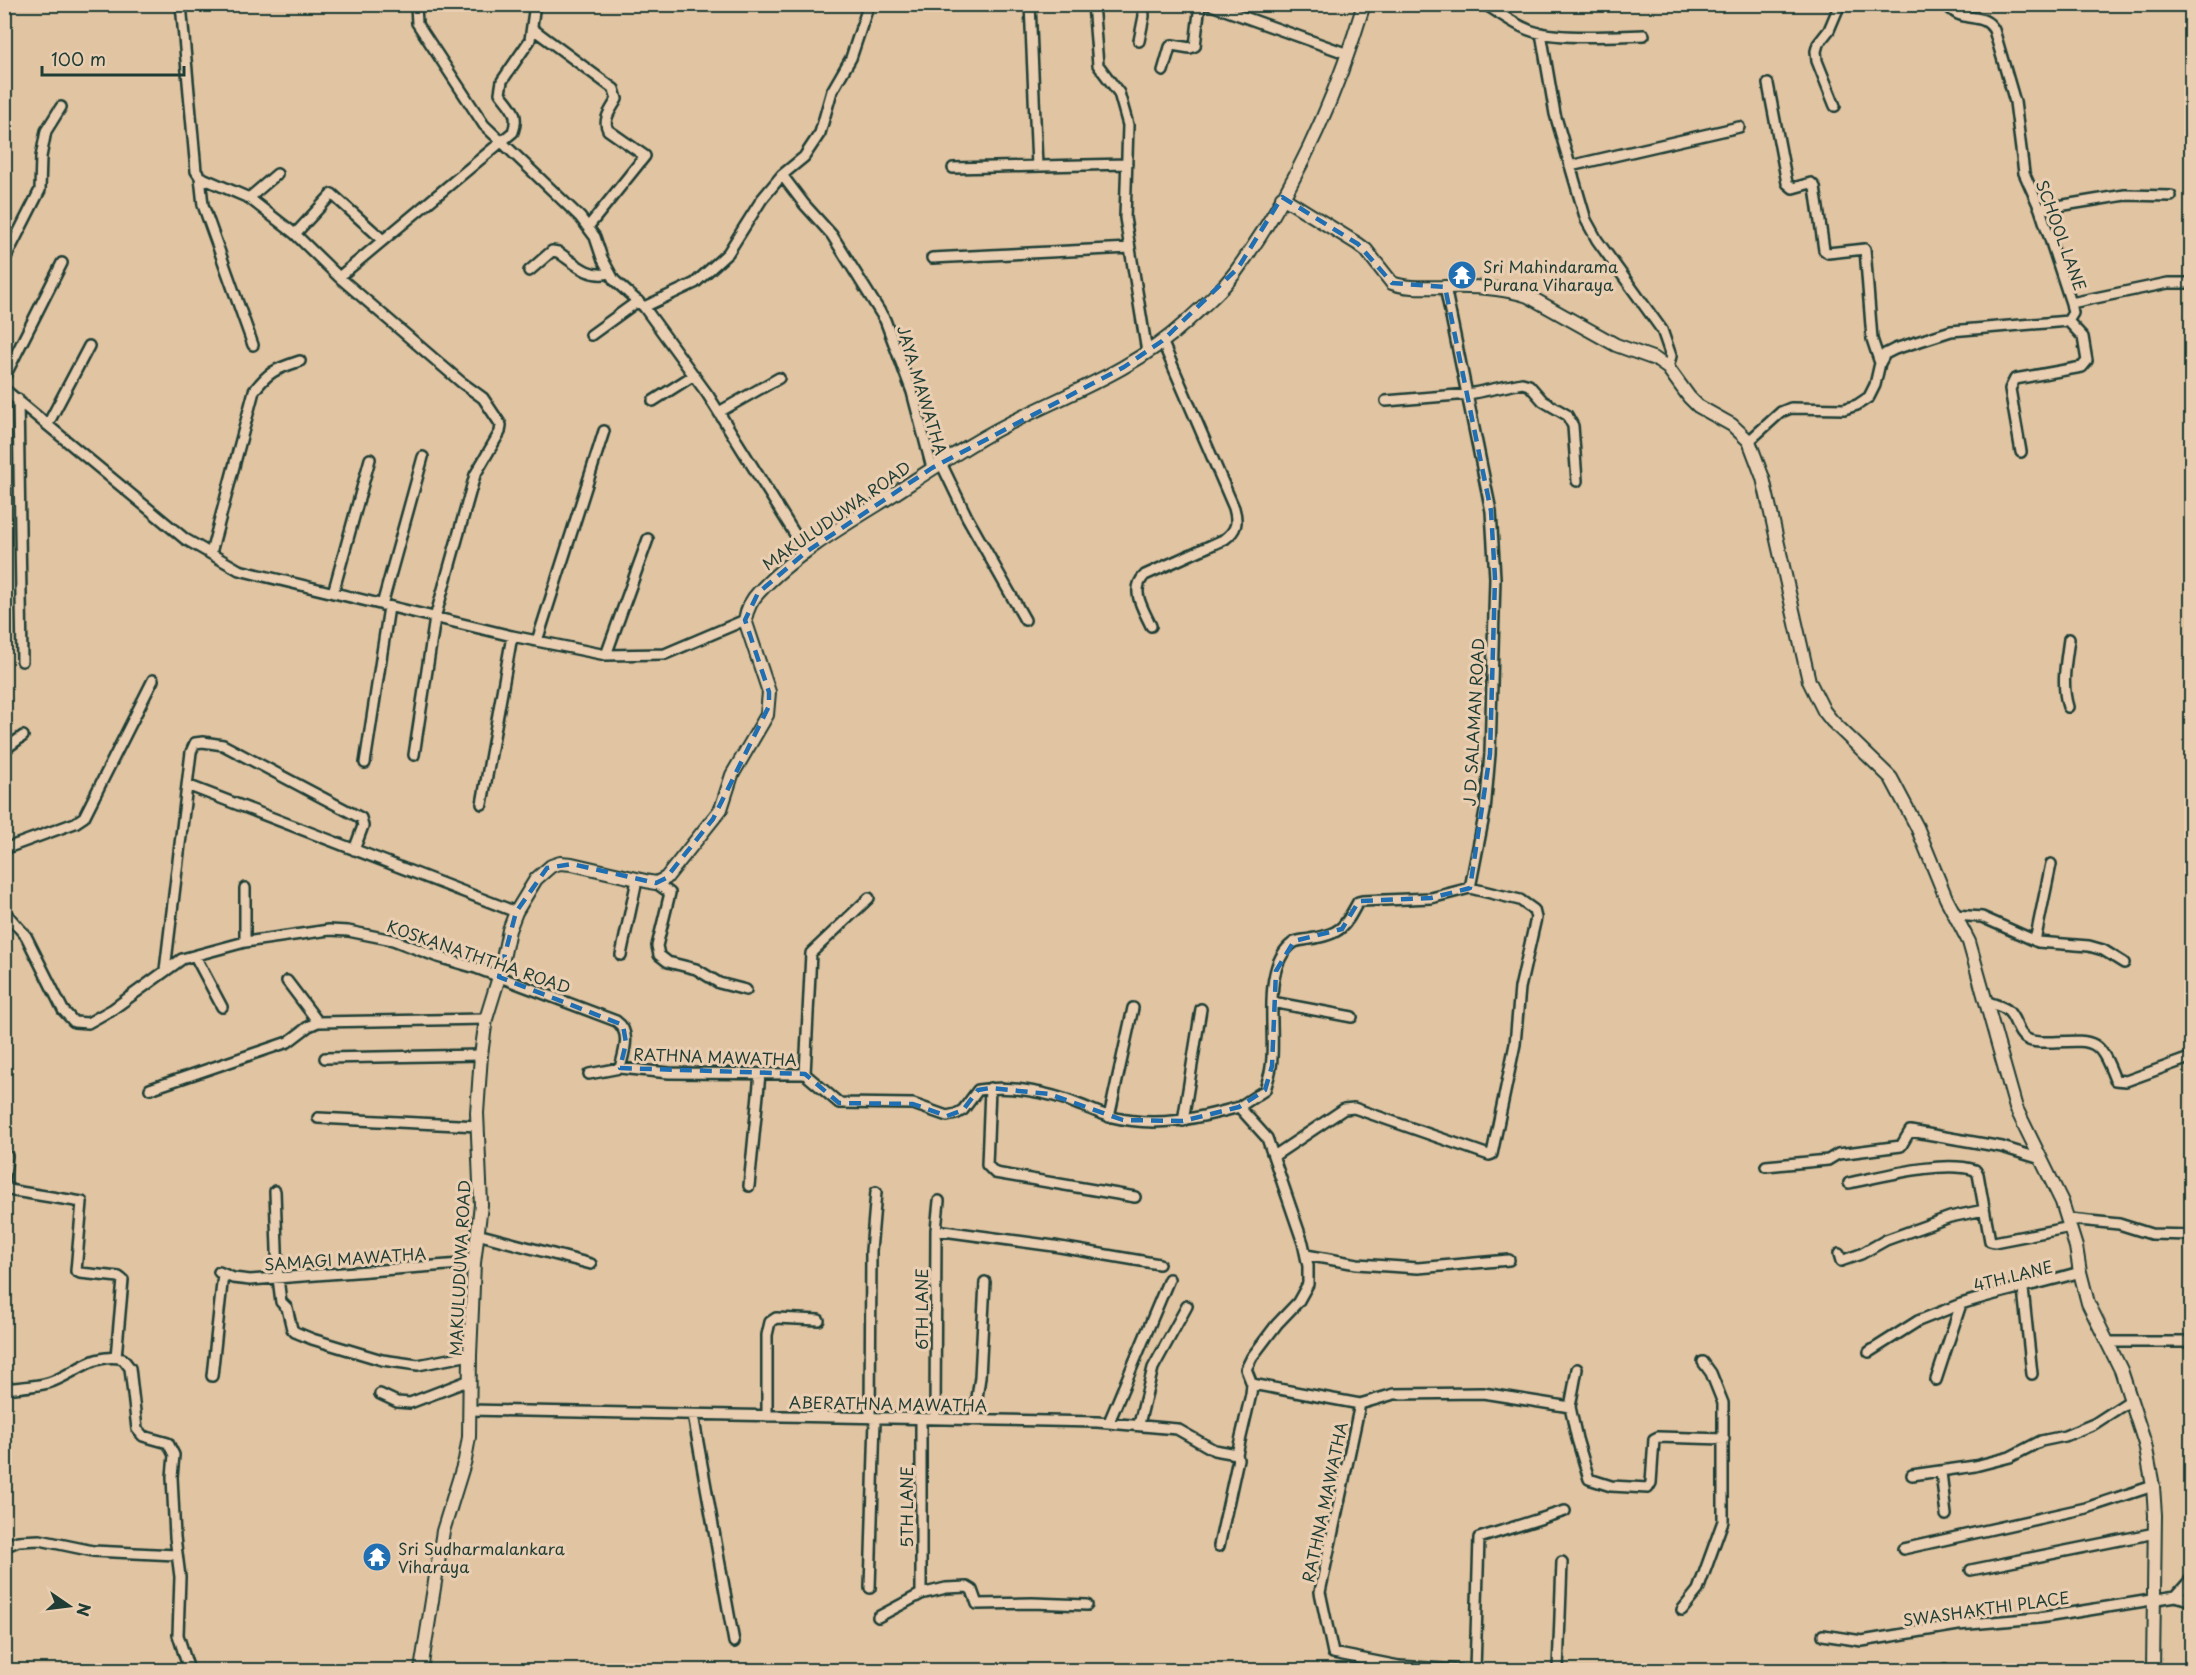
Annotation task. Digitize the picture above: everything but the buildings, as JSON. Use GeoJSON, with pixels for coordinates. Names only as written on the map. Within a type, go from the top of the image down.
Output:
{"type":"FeatureCollection","features":[{"type":"Feature","properties":{"kind":"street"},"geometry":{"type":"LineString","coordinates":[[181,4],[196,171],[200,177],[202,205],[254,345]]}},
{"type":"Feature","properties":{"kind":"street"},"geometry":{"type":"LineString","coordinates":[[339,277],[513,132],[517,122],[516,114],[500,93],[502,81],[531,40],[535,4]]}},
{"type":"Feature","properties":{"kind":"street"},"geometry":{"type":"LineString","coordinates":[[591,335],[641,304],[695,283],[728,253],[762,199],[782,175],[804,157],[820,133],[832,91],[851,58],[868,4]]}},
{"type":"Feature","properties":{"kind":"street"},"geometry":{"type":"LineString","coordinates":[[1030,4],[1037,166]]}},
{"type":"Feature","properties":{"kind":"street"},"geometry":{"type":"LineString","coordinates":[[1093,4],[1098,65],[1119,93],[1128,125],[1125,218],[1147,352]]}},
{"type":"Feature","properties":{"kind":"street"},"geometry":{"type":"LineString","coordinates":[[1139,41],[1144,16],[1143,4]]}},
{"type":"Feature","properties":{"kind":"street"},"geometry":{"type":"LineString","coordinates":[[1163,71],[1172,45],[1191,48],[1195,46],[1200,4]]}},
{"type":"Feature","properties":{"kind":"street"},"geometry":{"type":"LineString","coordinates":[[1208,4],[1348,54]]}},
{"type":"Feature","properties":{"kind":"street","name":"MAKULUDUWA ROAD"},"geometry":{"type":"LineString","coordinates":[[746,620],[750,603],[758,593],[806,552],[937,466],[1007,425],[1078,392],[1147,352],[1206,303],[1238,268],[1282,197],[1325,115],[1364,4]]}},
{"type":"Feature","properties":{"kind":"street"},"geometry":{"type":"LineString","coordinates":[[1485,4],[1527,30],[1540,33],[1592,36],[1644,35]]}},
{"type":"Feature","properties":{"kind":"street"},"geometry":{"type":"LineString","coordinates":[[1835,106],[1817,60],[1816,51],[1818,44],[1829,30],[1840,4]]}},
{"type":"Feature","properties":{"kind":"street","name":"SCHOOL LANE"},"geometry":{"type":"LineString","coordinates":[[1945,4],[1958,14],[1984,20],[1991,24],[1994,30],[2015,102],[2024,174],[2040,208],[2071,303],[2073,314],[2068,321]]}},
{"type":"Feature","properties":{"kind":"street"},"geometry":{"type":"LineString","coordinates":[[416,6],[417,23],[484,125],[502,140],[531,172],[588,227],[595,237],[602,258],[614,280],[641,304],[694,375],[806,552]]}},
{"type":"Feature","properties":{"kind":"street"},"geometry":{"type":"LineString","coordinates":[[533,28],[614,89],[617,99],[606,118],[608,130],[645,156],[588,227]]}},
{"type":"Feature","properties":{"kind":"street"},"geometry":{"type":"LineString","coordinates":[[1540,33],[1555,114],[1586,220],[1597,240],[1662,330],[1671,356],[1668,368]]}},
{"type":"Feature","properties":{"kind":"street"},"geometry":{"type":"LineString","coordinates":[[1768,84],[1787,183],[1793,188],[1811,183],[1815,186],[1824,250],[1828,253],[1865,249],[1872,339],[1880,363]]}},
{"type":"Feature","properties":{"kind":"street"},"geometry":{"type":"LineString","coordinates":[[4,261],[40,190],[41,157],[46,131],[61,107]]}},
{"type":"Feature","properties":{"kind":"street"},"geometry":{"type":"LineString","coordinates":[[1570,166],[1739,127]]}},
{"type":"Feature","properties":{"kind":"street"},"geometry":{"type":"LineString","coordinates":[[953,168],[1127,164]]}},
{"type":"Feature","properties":{"kind":"street"},"geometry":{"type":"LineString","coordinates":[[249,198],[277,174]]}},
{"type":"Feature","properties":{"kind":"street","name":"JAYA MAWATHA"},"geometry":{"type":"LineString","coordinates":[[782,175],[832,235],[885,320],[937,466],[1025,620]]}},
{"type":"Feature","properties":{"kind":"street"},"geometry":{"type":"LineString","coordinates":[[200,177],[249,198],[295,234],[339,277],[461,382],[483,398],[501,425],[500,432],[475,475],[435,618],[414,755]]}},
{"type":"Feature","properties":{"kind":"street"},"geometry":{"type":"LineString","coordinates":[[295,234],[332,194],[383,240]]}},
{"type":"Feature","properties":{"kind":"street"},"geometry":{"type":"LineString","coordinates":[[2040,208],[2125,195],[2171,196]]}},
{"type":"Feature","properties":{"kind":"street"},"geometry":{"type":"LineString","coordinates":[[1282,197],[1366,250],[1392,283],[1412,287],[1492,288],[1528,296],[1616,345],[1655,359],[1668,368],[1683,390],[1698,406],[1732,425],[1749,441],[1763,478],[1805,668],[1816,697],[1824,711],[1842,732],[1891,778],[1907,807],[1934,872],[1975,957],[2016,1108],[2070,1223],[2088,1304],[2121,1370],[2132,1400],[2145,1444],[2153,1486],[2155,1533],[2153,1671]]}},
{"type":"Feature","properties":{"kind":"street"},"geometry":{"type":"LineString","coordinates":[[932,258],[1130,248]]}},
{"type":"Feature","properties":{"kind":"street"},"geometry":{"type":"LineString","coordinates":[[529,271],[552,251],[558,252],[591,274],[600,276],[610,273]]}},
{"type":"Feature","properties":{"kind":"street"},"geometry":{"type":"LineString","coordinates":[[4,378],[62,263]]}},
{"type":"Feature","properties":{"kind":"street"},"geometry":{"type":"LineString","coordinates":[[2071,303],[2168,283],[2192,283]]}},
{"type":"Feature","properties":{"kind":"street","name":"J D SALAMAN ROAD"},"geometry":{"type":"LineString","coordinates":[[1445,287],[1491,511],[1495,579],[1490,754],[1485,811],[1470,888]]}},
{"type":"Feature","properties":{"kind":"street"},"geometry":{"type":"LineString","coordinates":[[1749,441],[1781,412],[1791,408],[1844,409],[1857,405],[1869,397],[1875,386],[1880,363],[1886,354],[1895,349],[1951,331],[2068,321],[2082,337],[2087,361],[2082,367],[2014,379],[2012,383],[2010,389],[2021,452]]}},
{"type":"Feature","properties":{"kind":"street"},"geometry":{"type":"LineString","coordinates":[[1151,626],[1137,590],[1141,579],[1145,575],[1225,539],[1237,523],[1234,508],[1162,341]]}},
{"type":"Feature","properties":{"kind":"street"},"geometry":{"type":"LineString","coordinates":[[48,424],[89,346]]}},
{"type":"Feature","properties":{"kind":"street"},"geometry":{"type":"LineString","coordinates":[[211,554],[254,391],[265,376],[280,368],[300,362]]}},
{"type":"Feature","properties":{"kind":"street"},"geometry":{"type":"LineString","coordinates":[[653,401],[694,375]]}},
{"type":"Feature","properties":{"kind":"street"},"geometry":{"type":"LineString","coordinates":[[719,412],[779,378]]}},
{"type":"Feature","properties":{"kind":"street"},"geometry":{"type":"LineString","coordinates":[[1386,400],[1468,394],[1522,383],[1529,385],[1543,401],[1567,415],[1573,426],[1576,481]]}},
{"type":"Feature","properties":{"kind":"street"},"geometry":{"type":"LineString","coordinates":[[4,389],[176,531],[238,570],[512,636],[606,655],[665,654],[746,620],[769,692],[767,715],[732,775],[717,814],[666,878],[656,883],[670,893],[657,946],[658,955],[668,962],[696,969],[719,983],[746,990]]}},
{"type":"Feature","properties":{"kind":"street"},"geometry":{"type":"LineString","coordinates":[[18,399],[22,661]]}},
{"type":"Feature","properties":{"kind":"street"},"geometry":{"type":"LineString","coordinates":[[537,641],[604,431]]}},
{"type":"Feature","properties":{"kind":"street"},"geometry":{"type":"LineString","coordinates":[[365,763],[385,606],[423,457]]}},
{"type":"Feature","properties":{"kind":"street"},"geometry":{"type":"LineString","coordinates":[[333,593],[370,459]]}},
{"type":"Feature","properties":{"kind":"street"},"geometry":{"type":"LineString","coordinates":[[606,655],[648,538]]}},
{"type":"Feature","properties":{"kind":"street"},"geometry":{"type":"LineString","coordinates":[[482,804],[512,636]]}},
{"type":"Feature","properties":{"kind":"street"},"geometry":{"type":"LineString","coordinates":[[2068,707],[2064,694],[2064,682],[2069,639]]}},
{"type":"Feature","properties":{"kind":"street"},"geometry":{"type":"LineString","coordinates":[[4,849],[75,823],[84,817],[153,680]]}},
{"type":"Feature","properties":{"kind":"street"},"geometry":{"type":"LineString","coordinates":[[4,750],[23,736]]}},
{"type":"Feature","properties":{"kind":"street"},"geometry":{"type":"LineString","coordinates":[[165,970],[191,752],[195,743],[223,745],[361,818],[363,826],[354,850]]}},
{"type":"Feature","properties":{"kind":"street"},"geometry":{"type":"LineString","coordinates":[[187,785],[516,912]]}},
{"type":"Feature","properties":{"kind":"street","name":"MAKULUDUWA ROAD"},"geometry":{"type":"LineString","coordinates":[[421,1671],[443,1531],[465,1460],[469,1437],[474,1263],[481,1205],[478,1126],[481,1055],[486,1018],[499,977],[509,930],[516,912],[536,879],[547,868],[560,863],[589,867],[656,883]]}},
{"type":"Feature","properties":{"kind":"street"},"geometry":{"type":"LineString","coordinates":[[2035,940],[2051,864]]}},
{"type":"Feature","properties":{"kind":"street"},"geometry":{"type":"LineString","coordinates":[[621,955],[638,880]]}},
{"type":"Feature","properties":{"kind":"street"},"geometry":{"type":"LineString","coordinates":[[245,888],[245,942]]}},
{"type":"Feature","properties":{"kind":"street"},"geometry":{"type":"LineString","coordinates":[[1135,1197],[995,1173],[987,1166],[990,1088],[1049,1094],[1109,1117],[1123,1120],[1183,1121],[1239,1107],[1265,1090],[1272,1066],[1272,1002],[1276,971],[1283,953],[1294,941],[1331,936],[1342,929],[1358,902],[1370,899],[1431,898],[1470,888],[1520,900],[1534,910],[1536,918],[1520,988],[1515,1044],[1492,1154],[1489,1155],[1354,1108],[1344,1109],[1274,1156]]}},
{"type":"Feature","properties":{"kind":"street"},"geometry":{"type":"LineString","coordinates":[[806,1074],[811,953],[869,897]]}},
{"type":"Feature","properties":{"kind":"street","name":"KOSKANATHTHA ROAD"},"geometry":{"type":"LineString","coordinates":[[4,911],[26,936],[63,1010],[74,1023],[88,1023],[113,1009],[182,959],[245,942],[329,930],[348,931],[393,940],[616,1021],[623,1025],[626,1033],[620,1068]]}},
{"type":"Feature","properties":{"kind":"street"},"geometry":{"type":"LineString","coordinates":[[1955,915],[1983,917],[2035,940],[2090,946],[2103,950],[2124,963]]}},
{"type":"Feature","properties":{"kind":"street"},"geometry":{"type":"LineString","coordinates":[[195,956],[222,1007]]}},
{"type":"Feature","properties":{"kind":"street"},"geometry":{"type":"LineString","coordinates":[[287,981],[318,1022]]}},
{"type":"Feature","properties":{"kind":"street"},"geometry":{"type":"LineString","coordinates":[[1986,1001],[2007,1010],[2020,1034],[2028,1040],[2039,1042],[2086,1041],[2096,1044],[2106,1057],[2115,1080],[2126,1081],[2192,1057]]}},
{"type":"Feature","properties":{"kind":"street"},"geometry":{"type":"LineString","coordinates":[[1272,1002],[1352,1017]]}},
{"type":"Feature","properties":{"kind":"street"},"geometry":{"type":"LineString","coordinates":[[1109,1117],[1133,1008]]}},
{"type":"Feature","properties":{"kind":"street"},"geometry":{"type":"LineString","coordinates":[[1183,1121],[1202,1009]]}},
{"type":"Feature","properties":{"kind":"street"},"geometry":{"type":"LineString","coordinates":[[150,1089],[288,1042],[318,1022],[486,1018]]}},
{"type":"Feature","properties":{"kind":"street"},"geometry":{"type":"LineString","coordinates":[[326,1058],[481,1055]]}},
{"type":"Feature","properties":{"kind":"street","name":"RATHNA MAWATHA"},"geometry":{"type":"LineString","coordinates":[[589,1074],[620,1068],[669,1073],[806,1074],[839,1103],[913,1104],[947,1116],[963,1110],[978,1090],[990,1088]]}},
{"type":"Feature","properties":{"kind":"street"},"geometry":{"type":"LineString","coordinates":[[748,1186],[760,1074]]}},
{"type":"Feature","properties":{"kind":"street"},"geometry":{"type":"LineString","coordinates":[[1219,1546],[1252,1389],[1246,1369],[1252,1357],[1277,1324],[1298,1302],[1308,1284],[1306,1255],[1267,1138],[1239,1107]]}},
{"type":"Feature","properties":{"kind":"street"},"geometry":{"type":"LineString","coordinates":[[318,1118],[478,1126]]}},
{"type":"Feature","properties":{"kind":"street"},"geometry":{"type":"LineString","coordinates":[[1766,1166],[1828,1160],[1838,1154],[1901,1146],[1910,1131],[2002,1147],[2041,1159]]}},
{"type":"Feature","properties":{"kind":"street"},"geometry":{"type":"LineString","coordinates":[[7,1156],[4,1183],[9,1189],[82,1202],[75,1268],[80,1273],[119,1277],[123,1280],[116,1357]]}},
{"type":"Feature","properties":{"kind":"street"},"geometry":{"type":"LineString","coordinates":[[1850,1183],[1926,1169],[1968,1167],[1976,1170],[1988,1237],[1994,1242],[2070,1223],[2119,1224],[2151,1234],[2192,1235]]}},
{"type":"Feature","properties":{"kind":"street"},"geometry":{"type":"LineString","coordinates":[[275,1191],[281,1302],[289,1312],[292,1329],[298,1335],[382,1360],[418,1365],[470,1355]]}},
{"type":"Feature","properties":{"kind":"street"},"geometry":{"type":"LineString","coordinates":[[870,1588],[871,1251],[876,1192]]}},
{"type":"Feature","properties":{"kind":"street","name":"6TH LANE"},"geometry":{"type":"LineString","coordinates":[[935,1418],[936,1230],[939,1201]]}},
{"type":"Feature","properties":{"kind":"street"},"geometry":{"type":"LineString","coordinates":[[1839,1254],[1841,1261],[1862,1254],[1896,1236],[1950,1217],[1984,1210]]}},
{"type":"Feature","properties":{"kind":"street"},"geometry":{"type":"LineString","coordinates":[[936,1230],[1054,1246],[1160,1264]]}},
{"type":"Feature","properties":{"kind":"street"},"geometry":{"type":"LineString","coordinates":[[477,1234],[591,1264]]}},
{"type":"Feature","properties":{"kind":"street"},"geometry":{"type":"LineString","coordinates":[[1306,1255],[1357,1264],[1418,1268],[1509,1260]]}},
{"type":"Feature","properties":{"kind":"street","name":"SAMAGI MAWATHA"},"geometry":{"type":"LineString","coordinates":[[212,1376],[221,1273],[250,1281],[474,1263]]}},
{"type":"Feature","properties":{"kind":"street","name":"4TH LANE"},"geometry":{"type":"LineString","coordinates":[[1936,1380],[1960,1304],[1994,1293],[2023,1288],[2080,1272]]}},
{"type":"Feature","properties":{"kind":"street"},"geometry":{"type":"LineString","coordinates":[[1109,1422],[1169,1279]]}},
{"type":"Feature","properties":{"kind":"street"},"geometry":{"type":"LineString","coordinates":[[974,1419],[981,1377],[985,1282]]}},
{"type":"Feature","properties":{"kind":"street"},"geometry":{"type":"LineString","coordinates":[[2023,1288],[2032,1374]]}},
{"type":"Feature","properties":{"kind":"street"},"geometry":{"type":"LineString","coordinates":[[1869,1352],[1918,1321],[1960,1304]]}},
{"type":"Feature","properties":{"kind":"street"},"geometry":{"type":"LineString","coordinates":[[1139,1424],[1153,1368],[1187,1306]]}},
{"type":"Feature","properties":{"kind":"street"},"geometry":{"type":"LineString","coordinates":[[767,1416],[767,1335],[771,1322],[776,1318],[819,1320]]}},
{"type":"Feature","properties":{"kind":"street"},"geometry":{"type":"LineString","coordinates":[[2108,1342],[2192,1342]]}},
{"type":"Feature","properties":{"kind":"street"},"geometry":{"type":"LineString","coordinates":[[4,1389],[45,1384],[68,1376],[92,1360],[116,1357],[123,1359],[130,1368],[135,1424],[139,1434],[168,1443],[174,1455],[172,1477],[176,1555],[180,1577],[178,1635],[189,1671]]}},
{"type":"Feature","properties":{"kind":"street"},"geometry":{"type":"LineString","coordinates":[[1682,1610],[1698,1590],[1723,1521],[1723,1403],[1711,1373],[1702,1362]]}},
{"type":"Feature","properties":{"kind":"street"},"geometry":{"type":"LineString","coordinates":[[1577,1369],[1570,1407],[1576,1439],[1588,1479],[1611,1486],[1648,1488],[1651,1483],[1654,1439],[1658,1437],[1724,1439]]}},
{"type":"Feature","properties":{"kind":"street"},"geometry":{"type":"LineString","coordinates":[[380,1394],[397,1402],[410,1403],[470,1380]]}},
{"type":"Feature","properties":{"kind":"street"},"geometry":{"type":"LineString","coordinates":[[1252,1389],[1360,1404]]}},
{"type":"Feature","properties":{"kind":"street","name":"RATHNA MAWATHA"},"geometry":{"type":"LineString","coordinates":[[1459,1671],[1399,1666],[1333,1653],[1320,1592],[1360,1404],[1394,1394],[1483,1393],[1570,1407]]}},
{"type":"Feature","properties":{"kind":"street"},"geometry":{"type":"LineString","coordinates":[[1912,1475],[1975,1467],[2010,1456],[2041,1442],[2065,1436],[2094,1424],[2132,1400]]}},
{"type":"Feature","properties":{"kind":"street","name":"ABERATHNA MAWATHA"},"geometry":{"type":"LineString","coordinates":[[470,1410],[1109,1422],[1177,1429],[1214,1450],[1237,1454]]}},
{"type":"Feature","properties":{"kind":"street"},"geometry":{"type":"LineString","coordinates":[[693,1415],[734,1642]]}},
{"type":"Feature","properties":{"kind":"street","name":"5TH LANE"},"geometry":{"type":"LineString","coordinates":[[921,1419],[921,1594]]}},
{"type":"Feature","properties":{"kind":"street"},"geometry":{"type":"LineString","coordinates":[[1941,1472],[1946,1515]]}},
{"type":"Feature","properties":{"kind":"street"},"geometry":{"type":"LineString","coordinates":[[1903,1549],[2086,1508],[2153,1486]]}},
{"type":"Feature","properties":{"kind":"street"},"geometry":{"type":"LineString","coordinates":[[1475,1671],[1479,1538],[1565,1511]]}},
{"type":"Feature","properties":{"kind":"street"},"geometry":{"type":"LineString","coordinates":[[1971,1570],[2155,1533]]}},
{"type":"Feature","properties":{"kind":"street"},"geometry":{"type":"LineString","coordinates":[[4,1547],[18,1541],[40,1540],[93,1551],[176,1555]]}},
{"type":"Feature","properties":{"kind":"street"},"geometry":{"type":"LineString","coordinates":[[1558,1671],[1562,1562]]}},
{"type":"Feature","properties":{"kind":"street"},"geometry":{"type":"LineString","coordinates":[[2192,1578],[2176,1596],[2192,1601]]}},
{"type":"Feature","properties":{"kind":"street"},"geometry":{"type":"LineString","coordinates":[[878,1617],[921,1594],[946,1588],[968,1587],[972,1590],[977,1604],[1087,1605]]}},
{"type":"Feature","properties":{"kind":"street","name":"SWASHAKTHI PLACE"},"geometry":{"type":"LineString","coordinates":[[1823,1635],[1862,1641],[1958,1625],[2039,1618],[2176,1596]]}},
{"type":"Feature","properties":{"kind":"highlighted area"},"geometry":{"type":"Polygon","coordinates":[[[1282,197],[1358,244],[1392,283],[1445,287],[1491,511],[1495,578],[1490,754],[1470,888],[1431,898],[1359,901],[1342,929],[1294,941],[1276,971],[1272,1066],[1265,1090],[1239,1107],[1183,1121],[1123,1120],[1049,1094],[990,1088],[978,1090],[963,1110],[947,1116],[913,1104],[839,1103],[805,1074],[620,1068],[626,1043],[623,1025],[499,977],[516,912],[547,868],[572,864],[656,883],[666,878],[713,819],[769,706],[769,692],[745,620],[758,593],[806,552],[932,468],[1124,367],[1162,341],[1238,268],[1282,197]]]}},
{"type":"Feature","properties":{"kind":"place","name":"Sri Mahindarama Purana Viharaya"},"geometry":{"type":"Point","coordinates":[1462,275]}},
{"type":"Feature","properties":{"kind":"place","name":"Sri Sudharmalankara Viharaya"},"geometry":{"type":"Point","coordinates":[377,1557]}}]}
